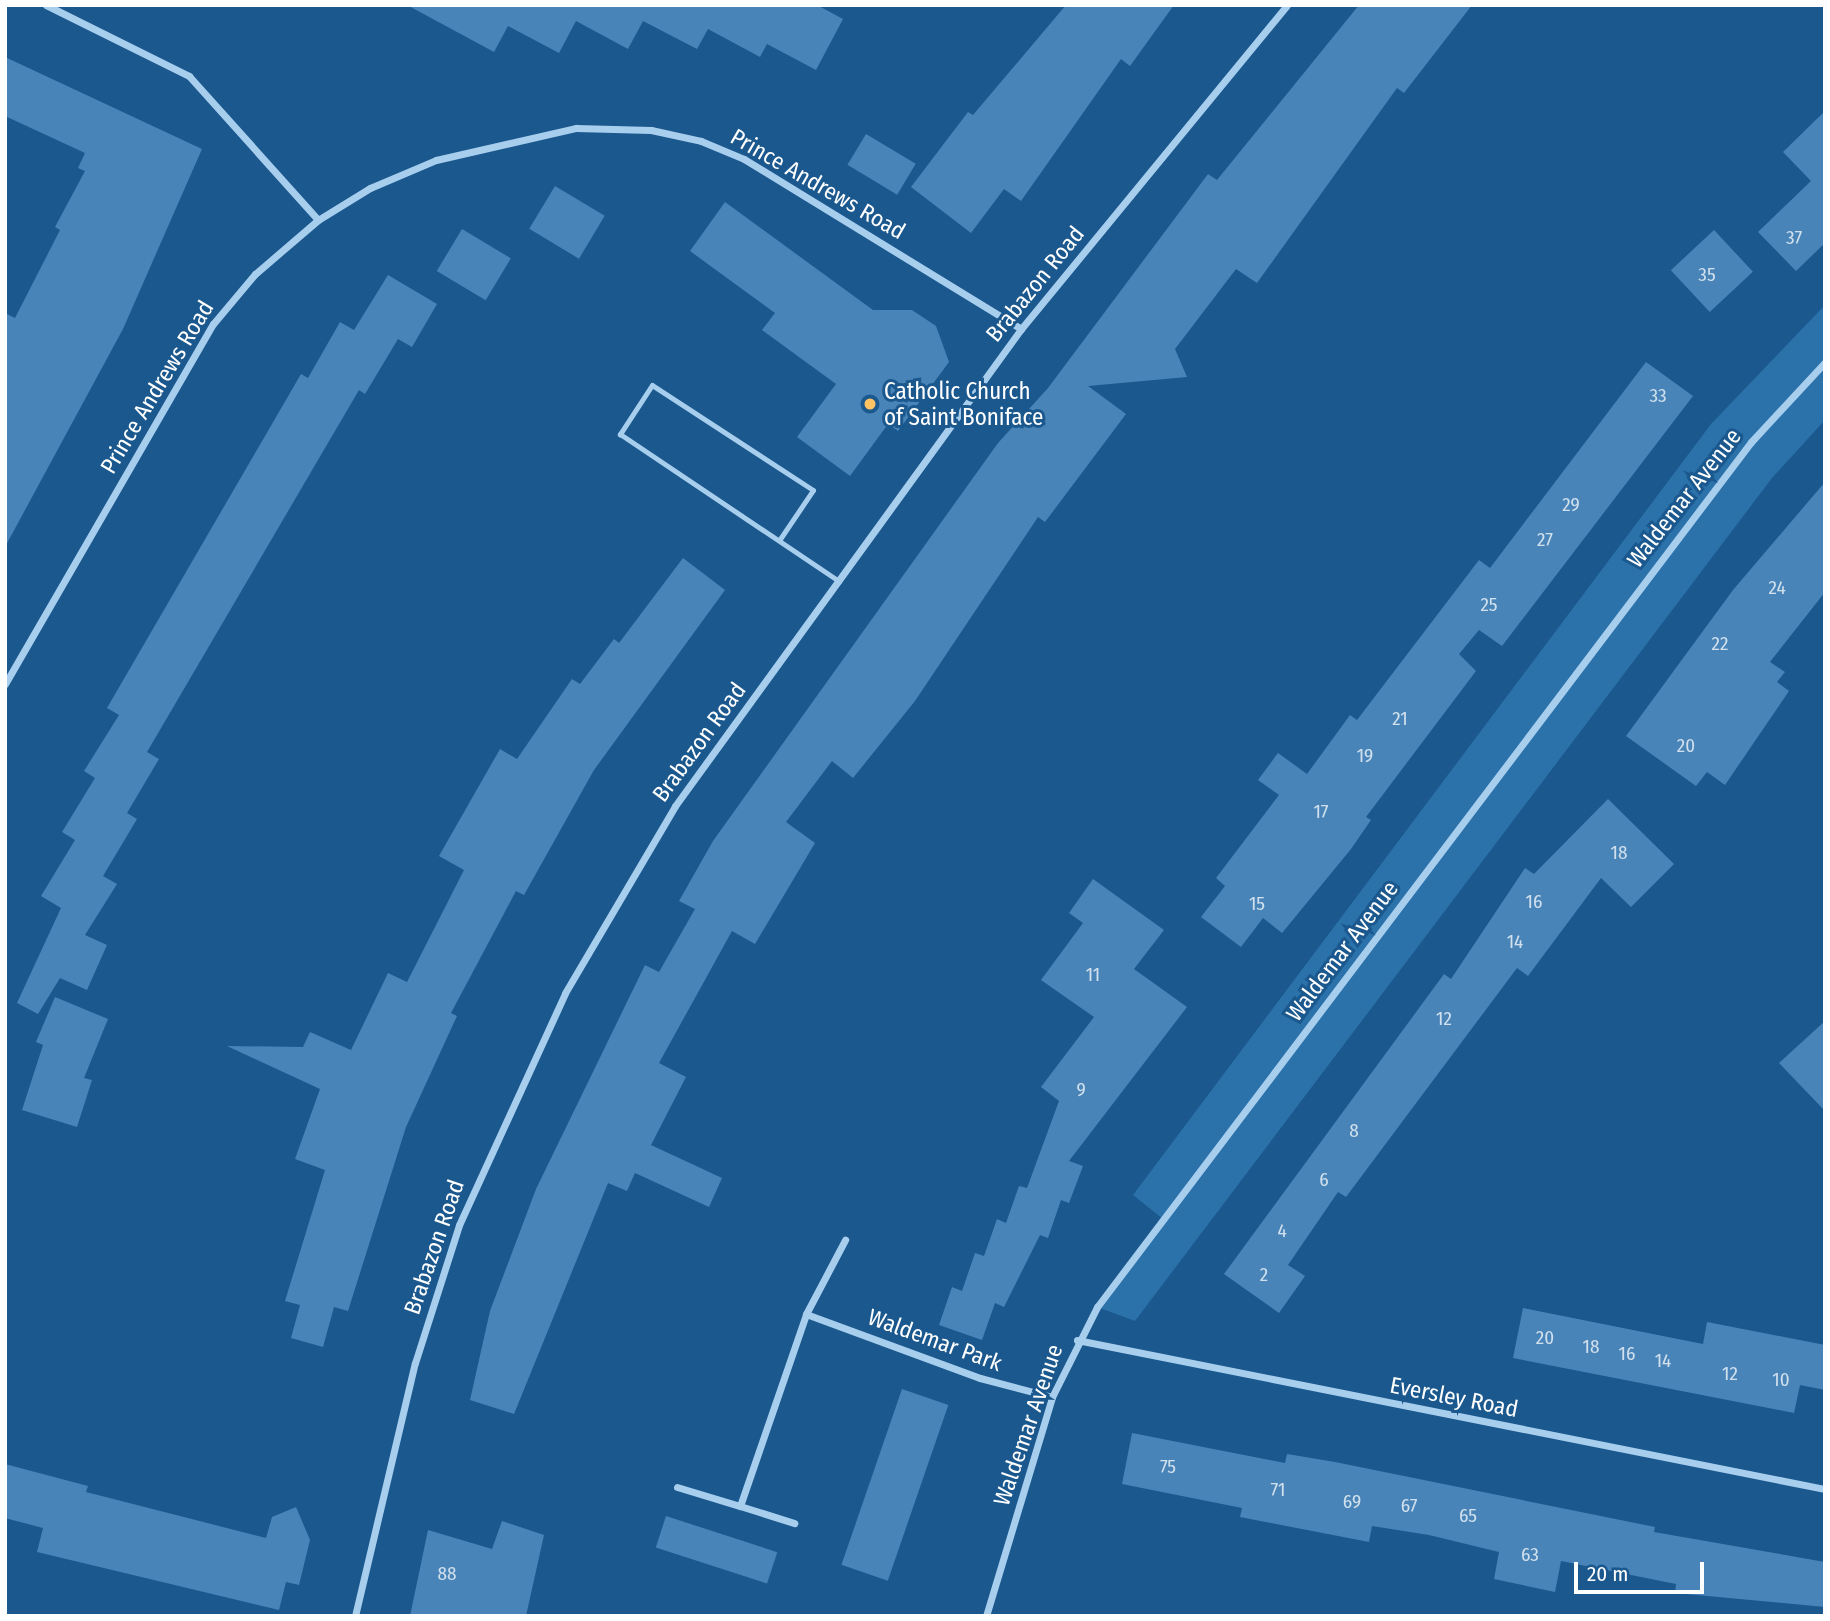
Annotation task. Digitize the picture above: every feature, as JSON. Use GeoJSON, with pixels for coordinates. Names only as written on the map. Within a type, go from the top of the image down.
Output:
{"type":"FeatureCollection","features":[{"type":"Feature","properties":{"kind":"street"},"geometry":{"type":"LineString","coordinates":[[47,5],[189,76],[318,220]]}},
{"type":"Feature","properties":{"kind":"street","name":"Brabazon Road"},"geometry":{"type":"LineString","coordinates":[[355,1616],[415,1363],[459,1225],[503,1119],[565,993],[675,806],[1021,329],[1287,5]]}},
{"type":"Feature","properties":{"kind":"street","name":"Prince Andrews Road"},"geometry":{"type":"LineString","coordinates":[[5,684],[214,324],[256,274],[318,220],[370,188],[507,141],[576,128],[651,130],[744,159],[1021,329]]}},
{"type":"Feature","properties":{"kind":"street","name":"Waldemar Avenue"},"geometry":{"type":"LineString","coordinates":[[986,1616],[1052,1397],[1077,1340],[1654,568],[1751,442],[1825,362]]}},
{"type":"Feature","properties":{"kind":"street"},"geometry":{"type":"LineString","coordinates":[[740,1506],[806,1314],[845,1240]]}},
{"type":"Feature","properties":{"kind":"street","name":"Waldemar Park"},"geometry":{"type":"LineString","coordinates":[[806,1314],[1052,1397]]}},
{"type":"Feature","properties":{"kind":"street","name":"Eversley Road"},"geometry":{"type":"LineString","coordinates":[[1077,1340],[1825,1489]]}},
{"type":"Feature","properties":{"kind":"street"},"geometry":{"type":"LineString","coordinates":[[677,1487],[794,1522]]}},
{"type":"Feature","properties":{"kind":"lane"},"geometry":{"type":"LineString","coordinates":[[780,539],[813,490],[652,385],[620,434],[839,581]]}},
{"type":"Feature","properties":{"kind":"shaded area"},"geometry":{"type":"Polygon","coordinates":[[[1825,305],[1825,420],[1772,478],[1135,1321],[1097,1307],[1163,1219],[1133,1195],[1711,424],[1825,305]]]}},
{"type":"Feature","properties":{"kind":"building"},"geometry":{"type":"Polygon","coordinates":[[[407,5],[817,5],[843,19],[816,70],[767,44],[760,57],[708,29],[697,49],[643,21],[628,49],[576,21],[559,53],[508,26],[494,52],[407,5]]]}},
{"type":"Feature","properties":{"kind":"building"},"geometry":{"type":"Polygon","coordinates":[[[1066,5],[1174,5],[1130,66],[1121,59],[1021,201],[1004,189],[971,233],[911,187],[968,112],[973,115],[1066,5]]]}},
{"type":"Feature","properties":{"kind":"building"},"geometry":{"type":"Polygon","coordinates":[[[1359,5],[1472,5],[1404,93],[1397,88],[1257,283],[1236,269],[1175,349],[1187,377],[1088,386],[1126,414],[1045,522],[1038,517],[915,701],[853,778],[832,761],[786,822],[815,843],[755,944],[732,931],[659,1063],[686,1077],[651,1145],[722,1178],[709,1207],[635,1173],[627,1191],[608,1183],[514,1414],[470,1400],[490,1311],[536,1189],[645,965],[659,972],[695,909],[679,901],[713,841],[998,443],[1048,388],[1208,174],[1217,180],[1359,5]]]}},
{"type":"Feature","properties":{"kind":"building"},"geometry":{"type":"Polygon","coordinates":[[[5,57],[202,149],[123,329],[5,547],[5,313],[15,318],[60,230],[55,227],[85,171],[78,168],[85,153],[5,116],[5,57]]]}},
{"type":"Feature","properties":{"kind":"building"},"geometry":{"type":"Polygon","coordinates":[[[1825,111],[1825,243],[1796,271],[1758,232],[1811,181],[1783,152],[1825,111]]]}},
{"type":"Feature","properties":{"kind":"building"},"geometry":{"type":"Polygon","coordinates":[[[866,134],[916,164],[897,195],[847,165],[866,134]]]}},
{"type":"Feature","properties":{"kind":"building"},"geometry":{"type":"Polygon","coordinates":[[[555,186],[605,216],[579,259],[529,229],[555,186]]]}},
{"type":"Feature","properties":{"kind":"building"},"geometry":{"type":"Polygon","coordinates":[[[725,202],[873,310],[912,310],[936,326],[949,362],[898,431],[888,424],[850,476],[797,437],[836,384],[762,330],[775,313],[690,251],[725,202]]]}},
{"type":"Feature","properties":{"kind":"building"},"geometry":{"type":"Polygon","coordinates":[[[462,229],[511,258],[486,300],[437,271],[462,229]]]}},
{"type":"Feature","properties":{"kind":"building"},"geometry":{"type":"Polygon","coordinates":[[[1714,230],[1753,272],[1710,312],[1671,270],[1714,230]]]}},
{"type":"Feature","properties":{"kind":"building"},"geometry":{"type":"Polygon","coordinates":[[[388,275],[437,304],[412,347],[398,339],[365,394],[359,390],[147,752],[159,759],[127,813],[137,819],[103,876],[117,884],[85,935],[107,945],[87,990],[60,978],[38,1014],[17,1003],[61,908],[41,896],[75,840],[62,832],[95,778],[84,771],[119,715],[107,708],[301,374],[308,378],[340,322],[354,330],[388,275]]]}},
{"type":"Feature","properties":{"kind":"building"},"geometry":{"type":"Polygon","coordinates":[[[1646,362],[1693,396],[1502,646],[1479,630],[1459,654],[1476,671],[1366,817],[1371,820],[1351,849],[1282,933],[1263,918],[1241,947],[1201,917],[1225,886],[1216,878],[1279,795],[1258,780],[1278,753],[1307,774],[1350,715],[1357,720],[1479,560],[1490,568],[1646,362]]]}},
{"type":"Feature","properties":{"kind":"building"},"geometry":{"type":"Polygon","coordinates":[[[1825,482],[1825,592],[1770,662],[1785,672],[1777,682],[1789,691],[1725,785],[1707,772],[1696,786],[1626,736],[1733,590],[1825,482]]]}},
{"type":"Feature","properties":{"kind":"building"},"geometry":{"type":"Polygon","coordinates":[[[683,558],[725,590],[594,770],[524,895],[516,891],[451,1013],[457,1016],[406,1127],[348,1311],[334,1307],[323,1347],[291,1338],[300,1305],[285,1301],[325,1170],[295,1159],[320,1089],[227,1046],[303,1047],[310,1032],[351,1050],[388,973],[407,982],[464,870],[439,856],[500,749],[517,759],[572,679],[580,684],[614,639],[619,643],[683,558]]]}},
{"type":"Feature","properties":{"kind":"building"},"geometry":{"type":"Polygon","coordinates":[[[1608,799],[1674,864],[1631,907],[1601,878],[1528,976],[1517,968],[1346,1197],[1338,1192],[1288,1265],[1305,1276],[1279,1313],[1224,1274],[1444,974],[1451,979],[1525,868],[1534,874],[1608,799]]]}},
{"type":"Feature","properties":{"kind":"building"},"geometry":{"type":"Polygon","coordinates":[[[1093,879],[1164,930],[1134,969],[1187,1007],[1069,1161],[1083,1166],[1069,1203],[1061,1200],[1048,1238],[1040,1235],[1004,1307],[995,1303],[982,1340],[939,1325],[952,1287],[962,1291],[975,1253],[984,1256],[997,1219],[1006,1223],[1019,1186],[1027,1188],[1059,1101],[1041,1087],[1094,1017],[1041,980],[1083,923],[1069,913],[1093,879]]]}},
{"type":"Feature","properties":{"kind":"building"},"geometry":{"type":"Polygon","coordinates":[[[55,997],[108,1019],[84,1078],[92,1080],[77,1127],[22,1110],[43,1045],[36,1042],[55,997]]]}},
{"type":"Feature","properties":{"kind":"building"},"geometry":{"type":"Polygon","coordinates":[[[1825,1021],[1825,1111],[1779,1063],[1825,1021]]]}},
{"type":"Feature","properties":{"kind":"building"},"geometry":{"type":"Polygon","coordinates":[[[1523,1308],[1703,1344],[1707,1322],[1825,1345],[1825,1390],[1800,1385],[1794,1413],[1513,1358],[1523,1308]]]}},
{"type":"Feature","properties":{"kind":"building"},"geometry":{"type":"Polygon","coordinates":[[[902,1389],[948,1405],[888,1581],[841,1565],[902,1389]]]}},
{"type":"Feature","properties":{"kind":"building"},"geometry":{"type":"Polygon","coordinates":[[[1132,1433],[1285,1463],[1287,1454],[1335,1462],[1655,1527],[1654,1532],[1825,1562],[1825,1607],[1675,1593],[1676,1584],[1561,1561],[1555,1592],[1494,1579],[1499,1552],[1429,1535],[1372,1526],[1369,1542],[1240,1517],[1242,1508],[1122,1484],[1132,1433]]]}},
{"type":"Feature","properties":{"kind":"building"},"geometry":{"type":"Polygon","coordinates":[[[5,1464],[88,1486],[86,1492],[266,1538],[272,1517],[296,1507],[310,1540],[299,1585],[286,1582],[279,1610],[37,1552],[43,1528],[5,1518],[5,1464]]]}},
{"type":"Feature","properties":{"kind":"building"},"geometry":{"type":"Polygon","coordinates":[[[666,1516],[777,1552],[767,1584],[656,1547],[666,1516]]]}},
{"type":"Feature","properties":{"kind":"building"},"geometry":{"type":"Polygon","coordinates":[[[502,1521],[544,1535],[526,1616],[410,1616],[428,1530],[492,1549],[502,1521]]]}},
{"type":"Feature","properties":{"kind":"place","name":"Catholic Church of Saint Boniface"},"geometry":{"type":"Point","coordinates":[870,404]}}]}
